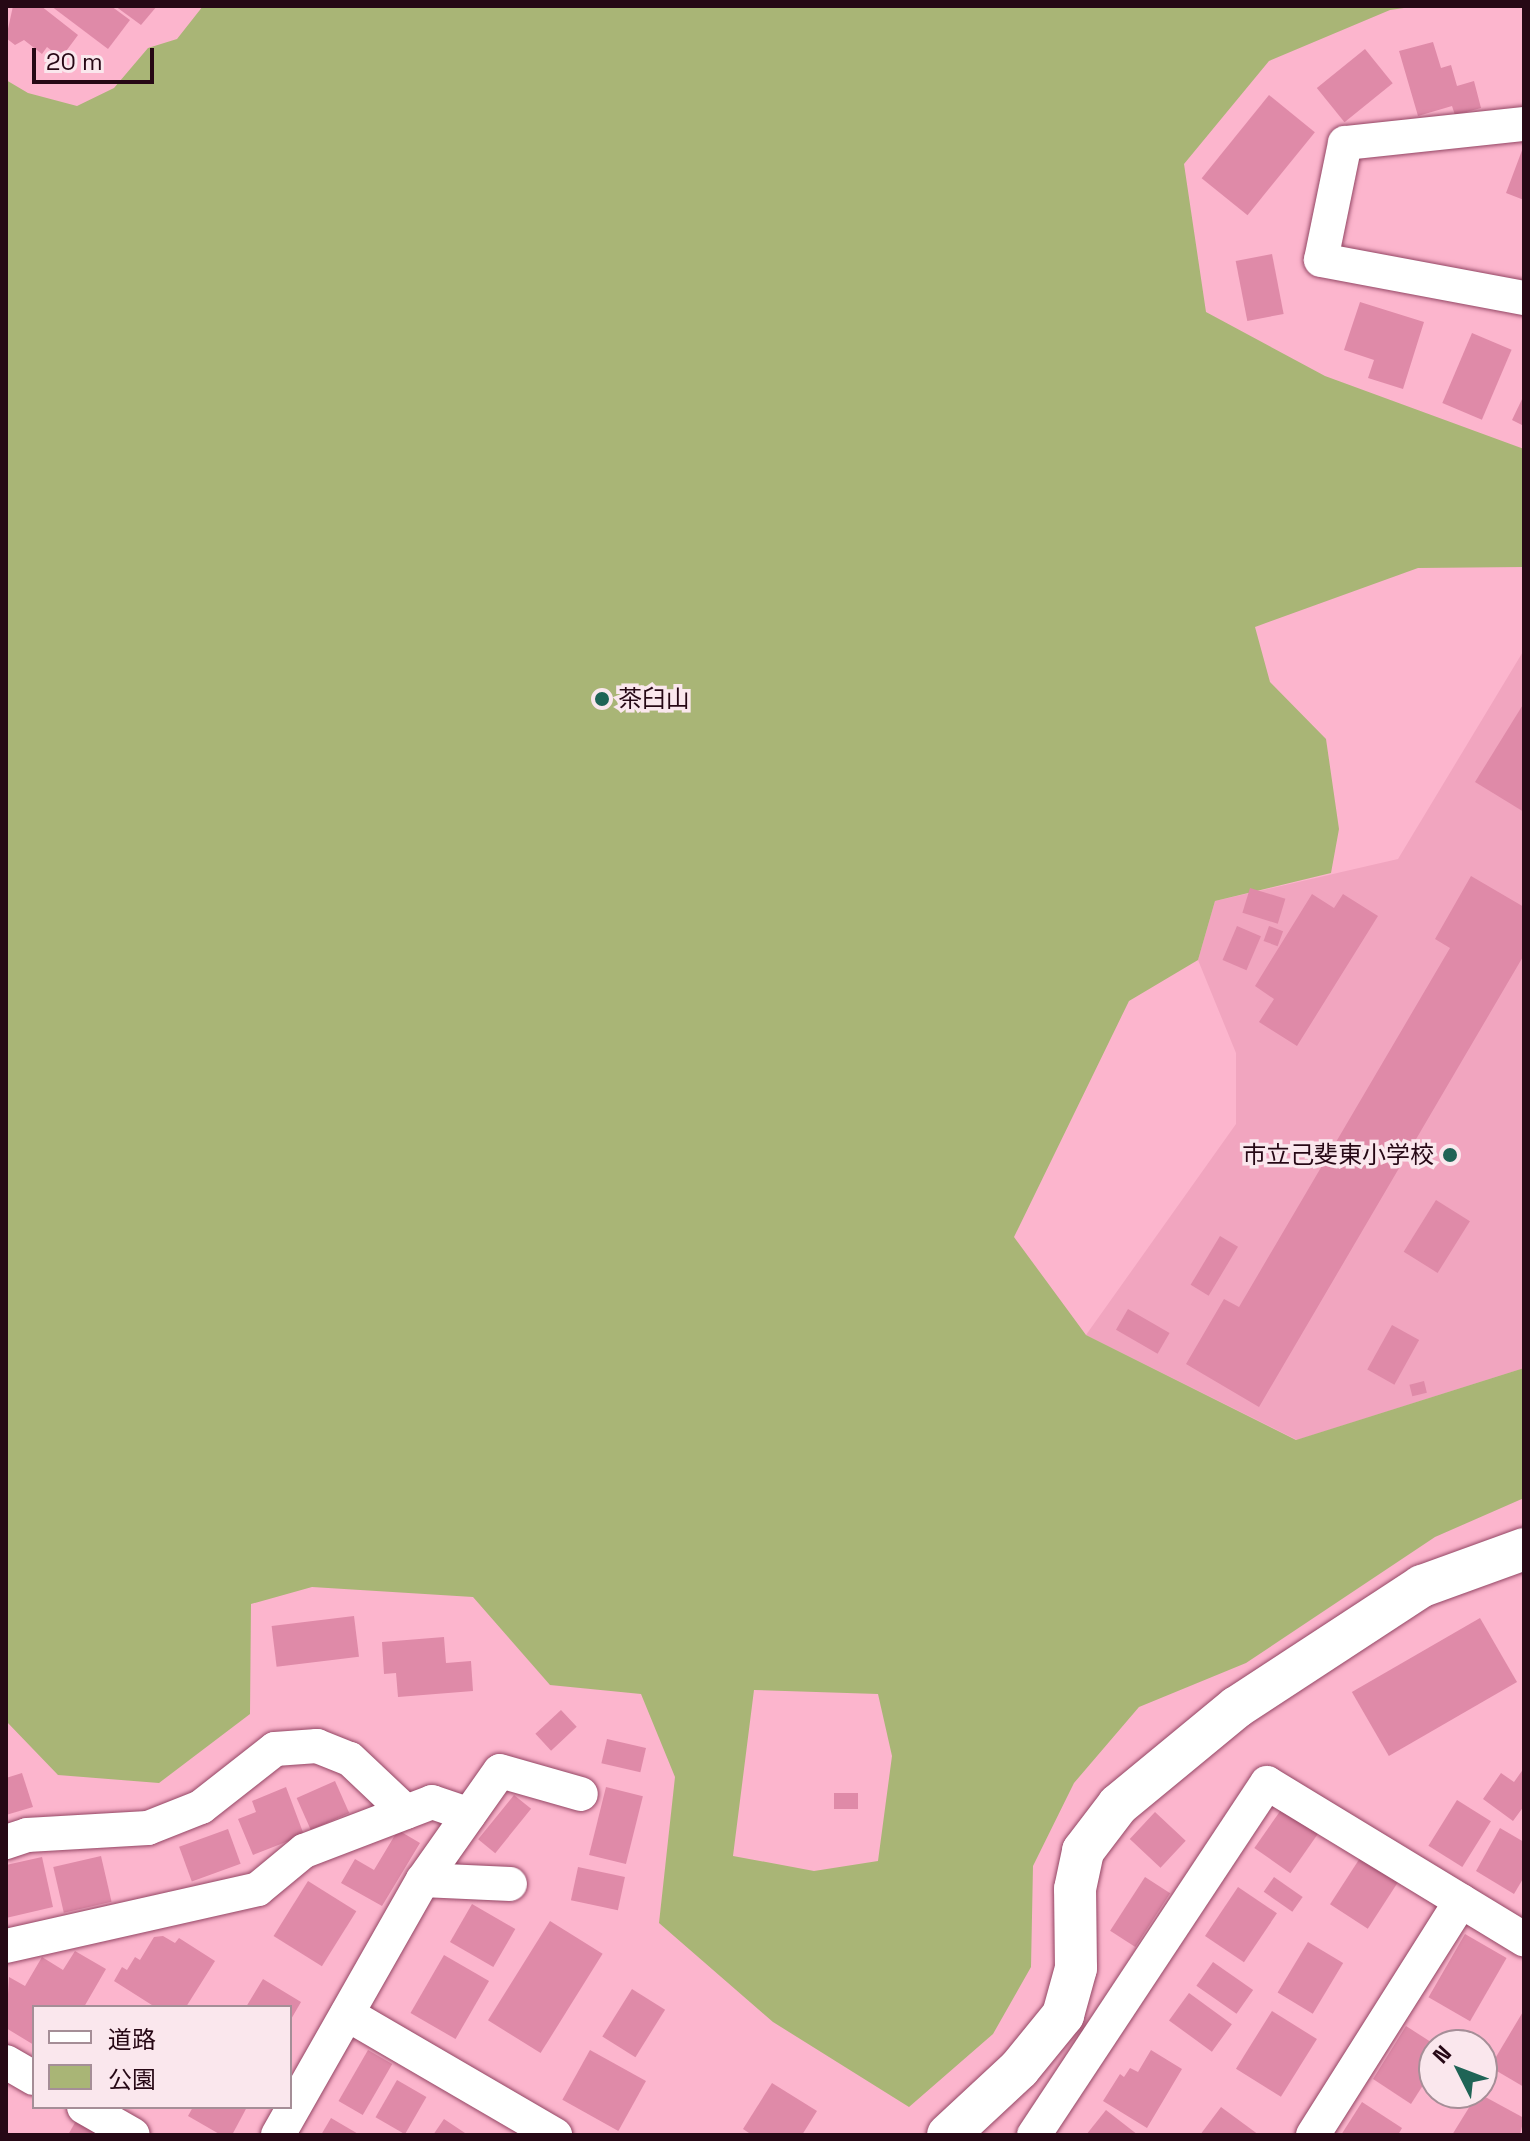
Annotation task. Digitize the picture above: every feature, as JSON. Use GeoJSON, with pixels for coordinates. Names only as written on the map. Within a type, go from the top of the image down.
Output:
{"type":"FeatureCollection","features":[{"type":"Feature","properties":{"kind":"street"},"geometry":{"type":"LineString","coordinates":[[1524,124],[1345,143],[1321,260],[1524,298]]}},
{"type":"Feature","properties":{"kind":"street"},"geometry":{"type":"LineString","coordinates":[[948,2135],[1019,2069],[1063,2015],[1076,1968],[1075,1889],[1083,1851],[1118,1805],[1237,1707],[1422,1586],[1524,1549]]}},
{"type":"Feature","properties":{"kind":"street"},"geometry":{"type":"LineString","coordinates":[[6,1842],[27,1835],[148,1828],[201,1807],[275,1749],[317,1746],[350,1759],[406,1812]]}},
{"type":"Feature","properties":{"kind":"street"},"geometry":{"type":"LineString","coordinates":[[278,2135],[423,1880],[500,1771],[581,1794]]}},
{"type":"Feature","properties":{"kind":"street"},"geometry":{"type":"LineString","coordinates":[[1034,2135],[1267,1783],[1461,1901],[1521,1930]]}},
{"type":"Feature","properties":{"kind":"street"},"geometry":{"type":"LineString","coordinates":[[6,1946],[258,1889],[304,1851],[432,1802],[469,1815]]}},
{"type":"Feature","properties":{"kind":"street"},"geometry":{"type":"LineString","coordinates":[[423,1880],[510,1884]]}},
{"type":"Feature","properties":{"kind":"street"},"geometry":{"type":"LineString","coordinates":[[1313,2135],[1461,1901]]}},
{"type":"Feature","properties":{"kind":"street"},"geometry":{"type":"LineString","coordinates":[[347,2014],[555,2135]]}},
{"type":"Feature","properties":{"kind":"street"},"geometry":{"type":"LineString","coordinates":[[6,2062],[32,2077]]}},
{"type":"Feature","properties":{"kind":"street"},"geometry":{"type":"LineString","coordinates":[[88,2109],[133,2135]]}},
{"type":"Feature","properties":{"kind":"shaded area"},"geometry":{"type":"Polygon","coordinates":[[[1524,650],[1524,1368],[1297,1440],[1086,1335],[1236,1124],[1236,1053],[1198,960],[1215,901],[1398,859],[1524,650]]]}},
{"type":"Feature","properties":{"kind":"green space"},"geometry":{"type":"Polygon","coordinates":[[[203,6],[1418,6],[1390,10],[1269,61],[1184,164],[1206,312],[1325,376],[1524,449],[1524,567],[1418,568],[1255,627],[1270,682],[1326,739],[1339,829],[1331,873],[1215,901],[1198,960],[1129,1001],[1014,1237],[1086,1335],[1296,1440],[1524,1368],[1524,1498],[1435,1537],[1246,1663],[1139,1707],[1074,1783],[1033,1866],[1031,1967],[993,2034],[909,2107],[773,2022],[659,1923],[675,1777],[641,1694],[550,1685],[473,1597],[312,1587],[251,1604],[250,1714],[159,1783],[58,1775],[6,1721],[6,80],[28,93],[77,106],[114,88],[148,48],[177,39],[203,6]],[[754,1690],[733,1856],[814,1871],[878,1861],[892,1756],[878,1694],[754,1690]]]}},
{"type":"Feature","properties":{"kind":"building"},"geometry":{"type":"Polygon","coordinates":[[[13,6],[41,6],[78,35],[61,58],[47,47],[42,54],[24,40],[15,45],[6,38],[13,6]]]}},
{"type":"Feature","properties":{"kind":"building"},"geometry":{"type":"Polygon","coordinates":[[[51,6],[111,6],[130,20],[108,49],[51,6]]]}},
{"type":"Feature","properties":{"kind":"building"},"geometry":{"type":"Polygon","coordinates":[[[115,6],[157,6],[141,25],[115,6]]]}},
{"type":"Feature","properties":{"kind":"building"},"geometry":{"type":"Polygon","coordinates":[[[1433,42],[1441,68],[1451,65],[1457,86],[1474,81],[1481,108],[1455,115],[1452,106],[1418,116],[1399,51],[1433,42]]]}},
{"type":"Feature","properties":{"kind":"building"},"geometry":{"type":"Polygon","coordinates":[[[1365,49],[1393,83],[1345,122],[1317,88],[1365,49]]]}},
{"type":"Feature","properties":{"kind":"building"},"geometry":{"type":"Polygon","coordinates":[[[1269,95],[1315,132],[1248,215],[1202,178],[1269,95]]]}},
{"type":"Feature","properties":{"kind":"building"},"geometry":{"type":"Polygon","coordinates":[[[1524,145],[1524,200],[1506,193],[1524,145]]]}},
{"type":"Feature","properties":{"kind":"building"},"geometry":{"type":"Polygon","coordinates":[[[1272,254],[1284,314],[1247,321],[1236,261],[1272,254]]]}},
{"type":"Feature","properties":{"kind":"building"},"geometry":{"type":"Polygon","coordinates":[[[1360,302],[1424,322],[1403,389],[1368,378],[1374,360],[1344,350],[1360,302]]]}},
{"type":"Feature","properties":{"kind":"building"},"geometry":{"type":"Polygon","coordinates":[[[1472,333],[1512,350],[1482,420],[1442,403],[1472,333]]]}},
{"type":"Feature","properties":{"kind":"building"},"geometry":{"type":"Polygon","coordinates":[[[1524,395],[1524,426],[1512,420],[1524,395]]]}},
{"type":"Feature","properties":{"kind":"building"},"geometry":{"type":"Polygon","coordinates":[[[1524,703],[1524,812],[1475,782],[1524,703]]]}},
{"type":"Feature","properties":{"kind":"building"},"geometry":{"type":"Polygon","coordinates":[[[1471,876],[1524,907],[1524,955],[1259,1407],[1186,1364],[1224,1299],[1239,1307],[1450,948],[1435,939],[1471,876]]]}},
{"type":"Feature","properties":{"kind":"building"},"geometry":{"type":"Polygon","coordinates":[[[1250,888],[1285,899],[1278,924],[1242,913],[1250,888]]]}},
{"type":"Feature","properties":{"kind":"building"},"geometry":{"type":"Polygon","coordinates":[[[1312,894],[1334,908],[1343,894],[1378,916],[1297,1046],[1259,1022],[1274,999],[1255,986],[1312,894]]]}},
{"type":"Feature","properties":{"kind":"building"},"geometry":{"type":"Polygon","coordinates":[[[1237,926],[1261,936],[1246,970],[1223,960],[1237,926]]]}},
{"type":"Feature","properties":{"kind":"building"},"geometry":{"type":"Polygon","coordinates":[[[1269,926],[1283,931],[1278,946],[1264,941],[1269,926]]]}},
{"type":"Feature","properties":{"kind":"building"},"geometry":{"type":"Polygon","coordinates":[[[1436,1200],[1470,1221],[1438,1273],[1404,1252],[1436,1200]]]}},
{"type":"Feature","properties":{"kind":"building"},"geometry":{"type":"Polygon","coordinates":[[[1220,1236],[1238,1247],[1209,1296],[1191,1285],[1220,1236]]]}},
{"type":"Feature","properties":{"kind":"building"},"geometry":{"type":"Polygon","coordinates":[[[1128,1309],[1170,1333],[1158,1354],[1116,1330],[1128,1309]]]}},
{"type":"Feature","properties":{"kind":"building"},"geometry":{"type":"Polygon","coordinates":[[[1392,1325],[1419,1340],[1394,1385],[1367,1370],[1392,1325]]]}},
{"type":"Feature","properties":{"kind":"building"},"geometry":{"type":"Polygon","coordinates":[[[1424,1381],[1427,1393],[1412,1396],[1409,1385],[1424,1381]]]}},
{"type":"Feature","properties":{"kind":"building"},"geometry":{"type":"Polygon","coordinates":[[[354,1616],[359,1657],[277,1667],[272,1626],[354,1616]]]}},
{"type":"Feature","properties":{"kind":"building"},"geometry":{"type":"Polygon","coordinates":[[[1480,1618],[1517,1682],[1389,1756],[1352,1692],[1480,1618]]]}},
{"type":"Feature","properties":{"kind":"building"},"geometry":{"type":"Polygon","coordinates":[[[444,1637],[446,1663],[471,1661],[473,1691],[398,1697],[396,1673],[384,1674],[382,1642],[444,1637]]]}},
{"type":"Feature","properties":{"kind":"building"},"geometry":{"type":"Polygon","coordinates":[[[561,1710],[577,1727],[551,1751],[535,1734],[561,1710]]]}},
{"type":"Feature","properties":{"kind":"building"},"geometry":{"type":"Polygon","coordinates":[[[607,1739],[646,1748],[640,1772],[601,1763],[607,1739]]]}},
{"type":"Feature","properties":{"kind":"building"},"geometry":{"type":"Polygon","coordinates":[[[1524,1768],[1524,1806],[1513,1821],[1483,1799],[1501,1773],[1514,1782],[1524,1768]]]}},
{"type":"Feature","properties":{"kind":"building"},"geometry":{"type":"Polygon","coordinates":[[[22,1773],[33,1807],[6,1815],[6,1778],[22,1773]]]}},
{"type":"Feature","properties":{"kind":"building"},"geometry":{"type":"Polygon","coordinates":[[[335,1781],[349,1813],[311,1830],[297,1798],[335,1781]]]}},
{"type":"Feature","properties":{"kind":"building"},"geometry":{"type":"Polygon","coordinates":[[[286,1787],[304,1835],[253,1855],[238,1819],[256,1812],[252,1801],[286,1787]]]}},
{"type":"Feature","properties":{"kind":"building"},"geometry":{"type":"Polygon","coordinates":[[[606,1787],[643,1796],[626,1864],[589,1855],[606,1787]]]}},
{"type":"Feature","properties":{"kind":"building"},"geometry":{"type":"Polygon","coordinates":[[[834,1793],[858,1793],[858,1809],[834,1809],[834,1793]]]}},
{"type":"Feature","properties":{"kind":"building"},"geometry":{"type":"Polygon","coordinates":[[[514,1795],[531,1809],[495,1853],[478,1839],[514,1795]]]}},
{"type":"Feature","properties":{"kind":"building"},"geometry":{"type":"Polygon","coordinates":[[[1457,1800],[1491,1821],[1462,1867],[1428,1846],[1457,1800]]]}},
{"type":"Feature","properties":{"kind":"building"},"geometry":{"type":"Polygon","coordinates":[[[1283,1807],[1319,1832],[1290,1873],[1254,1848],[1283,1807]]]}},
{"type":"Feature","properties":{"kind":"building"},"geometry":{"type":"Polygon","coordinates":[[[1155,1812],[1186,1841],[1160,1868],[1130,1839],[1155,1812]]]}},
{"type":"Feature","properties":{"kind":"building"},"geometry":{"type":"Polygon","coordinates":[[[1500,1828],[1524,1842],[1524,1877],[1514,1894],[1476,1871],[1500,1828]]]}},
{"type":"Feature","properties":{"kind":"building"},"geometry":{"type":"Polygon","coordinates":[[[228,1829],[241,1864],[192,1882],[179,1847],[228,1829]]]}},
{"type":"Feature","properties":{"kind":"building"},"geometry":{"type":"Polygon","coordinates":[[[398,1830],[420,1843],[382,1906],[341,1883],[355,1859],[374,1870],[398,1830]]]}},
{"type":"Feature","properties":{"kind":"building"},"geometry":{"type":"Polygon","coordinates":[[[101,1856],[112,1902],[64,1913],[53,1867],[101,1856]]]}},
{"type":"Feature","properties":{"kind":"building"},"geometry":{"type":"Polygon","coordinates":[[[42,1857],[53,1907],[6,1918],[6,1865],[42,1857]]]}},
{"type":"Feature","properties":{"kind":"building"},"geometry":{"type":"Polygon","coordinates":[[[1360,1858],[1398,1883],[1368,1929],[1330,1904],[1360,1858]]]}},
{"type":"Feature","properties":{"kind":"building"},"geometry":{"type":"Polygon","coordinates":[[[578,1867],[625,1877],[618,1910],[571,1900],[578,1867]]]}},
{"type":"Feature","properties":{"kind":"building"},"geometry":{"type":"Polygon","coordinates":[[[1145,1877],[1170,1893],[1135,1947],[1110,1931],[1145,1877]]]}},
{"type":"Feature","properties":{"kind":"building"},"geometry":{"type":"Polygon","coordinates":[[[1274,1877],[1303,1897],[1292,1912],[1264,1892],[1274,1877]]]}},
{"type":"Feature","properties":{"kind":"building"},"geometry":{"type":"Polygon","coordinates":[[[308,1881],[356,1911],[322,1966],[274,1936],[308,1881]]]}},
{"type":"Feature","properties":{"kind":"building"},"geometry":{"type":"Polygon","coordinates":[[[1238,1887],[1277,1913],[1244,1962],[1205,1936],[1238,1887]]]}},
{"type":"Feature","properties":{"kind":"building"},"geometry":{"type":"Polygon","coordinates":[[[472,1904],[515,1929],[493,1967],[450,1942],[472,1904]]]}},
{"type":"Feature","properties":{"kind":"building"},"geometry":{"type":"Polygon","coordinates":[[[550,1921],[603,1954],[541,2053],[488,2020],[550,1921]]]}},
{"type":"Feature","properties":{"kind":"building"},"geometry":{"type":"Polygon","coordinates":[[[1465,1934],[1507,1958],[1470,2021],[1428,1997],[1465,1934]]]}},
{"type":"Feature","properties":{"kind":"building"},"geometry":{"type":"Polygon","coordinates":[[[163,1936],[175,1943],[179,1938],[215,1961],[187,2005],[152,2005],[114,1981],[122,1967],[127,1970],[135,1957],[140,1960],[154,1937],[163,1936]]]}},
{"type":"Feature","properties":{"kind":"building"},"geometry":{"type":"Polygon","coordinates":[[[1308,1942],[1343,1963],[1313,2014],[1278,1993],[1308,1942]]]}},
{"type":"Feature","properties":{"kind":"building"},"geometry":{"type":"Polygon","coordinates":[[[75,1951],[106,1969],[85,2005],[32,2005],[32,2044],[6,2028],[9,1977],[25,1986],[42,1957],[63,1970],[75,1951]]]}},
{"type":"Feature","properties":{"kind":"building"},"geometry":{"type":"Polygon","coordinates":[[[444,1955],[489,1981],[456,2039],[410,2013],[444,1955]]]}},
{"type":"Feature","properties":{"kind":"building"},"geometry":{"type":"Polygon","coordinates":[[[1213,1962],[1253,1990],[1237,2014],[1196,1986],[1213,1962]]]}},
{"type":"Feature","properties":{"kind":"building"},"geometry":{"type":"Polygon","coordinates":[[[263,1979],[301,2002],[292,2018],[292,2005],[247,2005],[263,1979]]]}},
{"type":"Feature","properties":{"kind":"building"},"geometry":{"type":"Polygon","coordinates":[[[632,1989],[665,2010],[635,2057],[602,2036],[632,1989]]]}},
{"type":"Feature","properties":{"kind":"building"},"geometry":{"type":"Polygon","coordinates":[[[1189,1993],[1232,2024],[1212,2052],[1169,2021],[1189,1993]]]}},
{"type":"Feature","properties":{"kind":"building"},"geometry":{"type":"Polygon","coordinates":[[[1524,2010],[1524,2087],[1498,2072],[1498,2054],[1524,2010]]]}},
{"type":"Feature","properties":{"kind":"building"},"geometry":{"type":"Polygon","coordinates":[[[1272,2011],[1317,2039],[1281,2097],[1236,2069],[1272,2011]]]}},
{"type":"Feature","properties":{"kind":"building"},"geometry":{"type":"Polygon","coordinates":[[[1406,2026],[1418,2034],[1418,2093],[1411,2104],[1373,2079],[1406,2026]]]}},
{"type":"Feature","properties":{"kind":"building"},"geometry":{"type":"Polygon","coordinates":[[[368,2050],[392,2064],[363,2115],[338,2101],[368,2050]]]}},
{"type":"Feature","properties":{"kind":"building"},"geometry":{"type":"Polygon","coordinates":[[[590,2050],[646,2081],[618,2131],[562,2100],[590,2050]]]}},
{"type":"Feature","properties":{"kind":"building"},"geometry":{"type":"Polygon","coordinates":[[[1151,2050],[1182,2069],[1147,2128],[1103,2101],[1120,2074],[1124,2077],[1130,2068],[1138,2072],[1151,2050]]]}},
{"type":"Feature","properties":{"kind":"building"},"geometry":{"type":"Polygon","coordinates":[[[397,2080],[426,2097],[405,2134],[376,2117],[397,2080]]]}},
{"type":"Feature","properties":{"kind":"building"},"geometry":{"type":"Polygon","coordinates":[[[772,2083],[817,2111],[802,2135],[752,2135],[743,2129],[772,2083]]]}},
{"type":"Feature","properties":{"kind":"building"},"geometry":{"type":"Polygon","coordinates":[[[1362,2102],[1402,2128],[1398,2135],[1341,2135],[1362,2102]]]}},
{"type":"Feature","properties":{"kind":"building"},"geometry":{"type":"Polygon","coordinates":[[[1498,2104],[1524,2118],[1520,2135],[1452,2135],[1468,2109],[1498,2109],[1498,2104]]]}},
{"type":"Feature","properties":{"kind":"building"},"geometry":{"type":"Polygon","coordinates":[[[1221,2107],[1259,2135],[1200,2135],[1221,2107]]]}},
{"type":"Feature","properties":{"kind":"building"},"geometry":{"type":"Polygon","coordinates":[[[192,2109],[246,2109],[232,2135],[221,2135],[188,2116],[192,2109]]]}},
{"type":"Feature","properties":{"kind":"building"},"geometry":{"type":"Polygon","coordinates":[[[1106,2110],[1138,2135],[1086,2135],[1106,2110]]]}},
{"type":"Feature","properties":{"kind":"building"},"geometry":{"type":"Polygon","coordinates":[[[331,2118],[360,2135],[321,2135],[331,2118]]]}},
{"type":"Feature","properties":{"kind":"building"},"geometry":{"type":"Polygon","coordinates":[[[77,2119],[104,2135],[68,2135],[77,2119]]]}},
{"type":"Feature","properties":{"kind":"building"},"geometry":{"type":"Polygon","coordinates":[[[444,2119],[468,2135],[433,2135],[444,2119]]]}},
{"type":"Feature","properties":{"kind":"place","name":"茶臼山"},"geometry":{"type":"Point","coordinates":[602,699]}},
{"type":"Feature","properties":{"kind":"place","name":"市立己斐東小学校"},"geometry":{"type":"Point","coordinates":[1450,1155]}}]}
